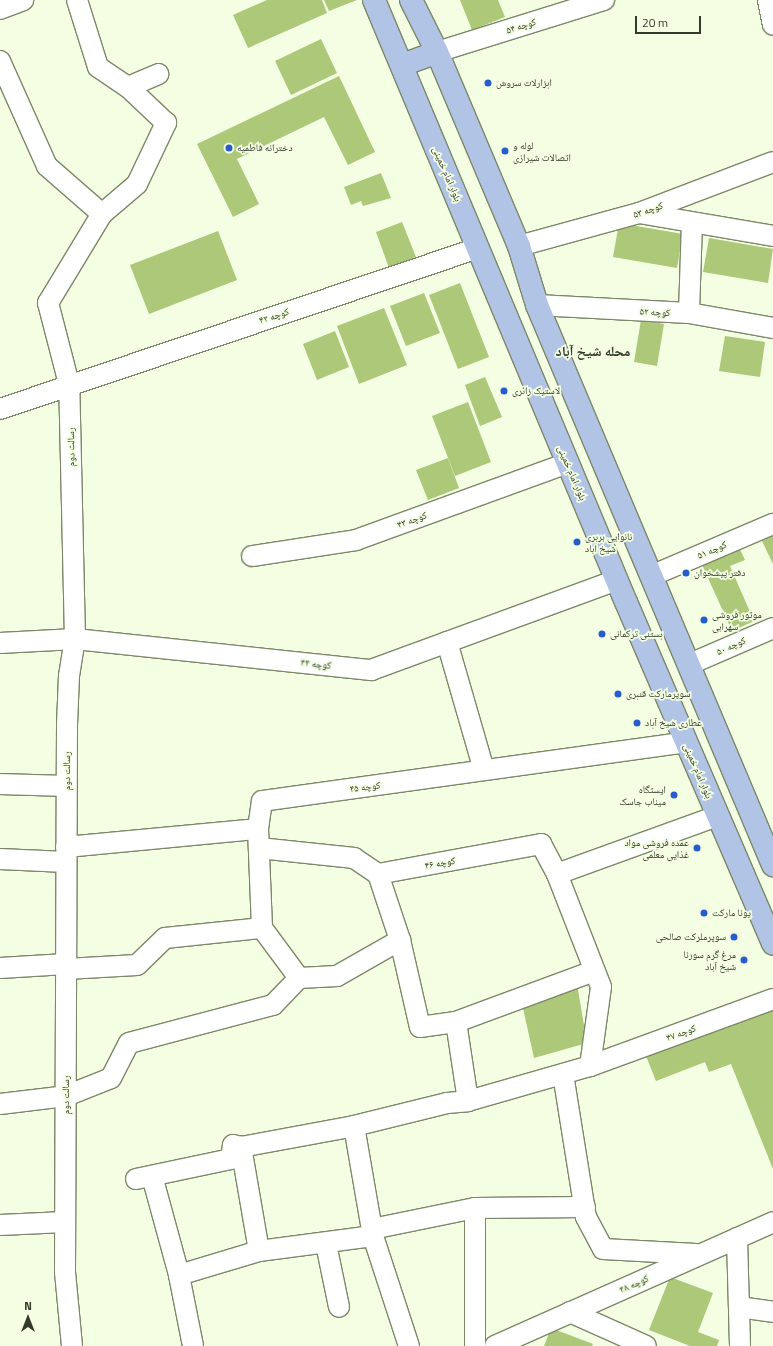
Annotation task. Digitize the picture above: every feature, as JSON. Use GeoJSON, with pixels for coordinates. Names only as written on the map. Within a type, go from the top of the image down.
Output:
{"type":"FeatureCollection","features":[{"type":"Feature","properties":{"kind":"main road","name":"بلوار امام خمینی"},"geometry":{"type":"LineString","coordinates":[[374,0],[617,580],[773,944]]}},
{"type":"Feature","properties":{"kind":"main road"},"geometry":{"type":"LineString","coordinates":[[411,0],[437,52],[519,246],[537,305],[651,576],[690,664],[773,865]]}},
{"type":"Feature","properties":{"kind":"main road"},"geometry":{"type":"LineString","coordinates":[[402,65],[437,52]]}},
{"type":"Feature","properties":{"kind":"street"},"geometry":{"type":"LineString","coordinates":[[0,9],[23,0]]}},
{"type":"Feature","properties":{"kind":"street"},"geometry":{"type":"LineString","coordinates":[[77,0],[98,67],[128,87],[158,74]]}},
{"type":"Feature","properties":{"kind":"street","name":"کوچه ۵۴"},"geometry":{"type":"LineString","coordinates":[[437,52],[604,0]]}},
{"type":"Feature","properties":{"kind":"street"},"geometry":{"type":"LineString","coordinates":[[768,0],[773,25]]}},
{"type":"Feature","properties":{"kind":"street"},"geometry":{"type":"LineString","coordinates":[[0,61],[47,166],[102,214]]}},
{"type":"Feature","properties":{"kind":"street","name":"رسالت دوم"},"geometry":{"type":"LineString","coordinates":[[72,1346],[65,1272],[66,786],[69,676],[75,639],[69,384],[48,303],[102,214],[137,184],[166,123],[128,87]]}},
{"type":"Feature","properties":{"kind":"street","name":"کوچه ۵۳"},"geometry":{"type":"LineString","coordinates":[[519,246],[639,214],[773,162]]}},
{"type":"Feature","properties":{"kind":"street"},"geometry":{"type":"LineString","coordinates":[[639,214],[773,236]]}},
{"type":"Feature","properties":{"kind":"street"},"geometry":{"type":"LineString","coordinates":[[689,314],[692,223]]}},
{"type":"Feature","properties":{"kind":"street","name":"کوچه ۴۲"},"geometry":{"type":"LineString","coordinates":[[0,409],[69,384],[478,248]]}},
{"type":"Feature","properties":{"kind":"street","name":"کوچه ۵۲"},"geometry":{"type":"LineString","coordinates":[[537,305],[689,314],[772,323]]}},
{"type":"Feature","properties":{"kind":"street","name":"کوچه ۴۳"},"geometry":{"type":"LineString","coordinates":[[252,556],[356,540],[568,463]]}},
{"type":"Feature","properties":{"kind":"street","name":"کوچه ۵۱"},"geometry":{"type":"LineString","coordinates":[[651,576],[773,524]]}},
{"type":"Feature","properties":{"kind":"street","name":"کوچه ۴۴"},"geometry":{"type":"LineString","coordinates":[[0,643],[75,639],[371,670],[617,580]]}},
{"type":"Feature","properties":{"kind":"street","name":"کوچه ۵۰"},"geometry":{"type":"LineString","coordinates":[[690,664],[773,628]]}},
{"type":"Feature","properties":{"kind":"street"},"geometry":{"type":"LineString","coordinates":[[447,642],[484,770]]}},
{"type":"Feature","properties":{"kind":"street","name":"کوچه ۴۵"},"geometry":{"type":"LineString","coordinates":[[258,838],[262,801],[686,742]]}},
{"type":"Feature","properties":{"kind":"street"},"geometry":{"type":"LineString","coordinates":[[0,784],[66,786]]}},
{"type":"Feature","properties":{"kind":"street"},"geometry":{"type":"LineString","coordinates":[[590,1066],[600,987],[557,874],[717,816]]}},
{"type":"Feature","properties":{"kind":"street"},"geometry":{"type":"LineString","coordinates":[[258,838],[262,928],[299,978]]}},
{"type":"Feature","properties":{"kind":"street"},"geometry":{"type":"LineString","coordinates":[[0,859],[258,838],[354,858],[378,874],[400,940],[420,1027],[456,1022],[594,971]]}},
{"type":"Feature","properties":{"kind":"street","name":"کوچه ۴۶"},"geometry":{"type":"LineString","coordinates":[[378,874],[541,844],[557,874]]}},
{"type":"Feature","properties":{"kind":"street"},"geometry":{"type":"LineString","coordinates":[[0,968],[137,965],[165,938],[262,928]]}},
{"type":"Feature","properties":{"kind":"street"},"geometry":{"type":"LineString","coordinates":[[0,1104],[66,1096],[112,1078],[129,1043],[273,1005],[299,978],[337,976],[400,940]]}},
{"type":"Feature","properties":{"kind":"street","name":"کوچه ۴۷"},"geometry":{"type":"LineString","coordinates":[[241,1147],[354,1126],[447,1103],[468,1101],[590,1066],[773,999]]}},
{"type":"Feature","properties":{"kind":"street"},"geometry":{"type":"LineString","coordinates":[[456,1022],[468,1101]]}},
{"type":"Feature","properties":{"kind":"street"},"geometry":{"type":"LineString","coordinates":[[563,1074],[586,1217],[602,1248],[700,1254]]}},
{"type":"Feature","properties":{"kind":"street"},"geometry":{"type":"LineString","coordinates":[[354,1126],[372,1233],[409,1346]]}},
{"type":"Feature","properties":{"kind":"street"},"geometry":{"type":"LineString","coordinates":[[192,1346],[179,1275],[144,1178],[231,1159],[233,1145],[241,1147],[260,1251]]}},
{"type":"Feature","properties":{"kind":"street"},"geometry":{"type":"LineString","coordinates":[[179,1275],[260,1251],[326,1244],[475,1208],[585,1207]]}},
{"type":"Feature","properties":{"kind":"street"},"geometry":{"type":"LineString","coordinates":[[475,1208],[475,1346]]}},
{"type":"Feature","properties":{"kind":"street"},"geometry":{"type":"LineString","coordinates":[[0,1225],[65,1222]]}},
{"type":"Feature","properties":{"kind":"street","name":"کوچه ۴۸"},"geometry":{"type":"LineString","coordinates":[[495,1346],[773,1222]]}},
{"type":"Feature","properties":{"kind":"street"},"geometry":{"type":"LineString","coordinates":[[737,1238],[740,1346]]}},
{"type":"Feature","properties":{"kind":"street"},"geometry":{"type":"LineString","coordinates":[[326,1244],[339,1307]]}},
{"type":"Feature","properties":{"kind":"street"},"geometry":{"type":"LineString","coordinates":[[739,1307],[773,1312]]}},
{"type":"Feature","properties":{"kind":"street"},"geometry":{"type":"LineString","coordinates":[[570,1312],[646,1346]]}},
{"type":"Feature","properties":{"kind":"building"},"geometry":{"type":"Polygon","coordinates":[[[267,0],[322,0],[327,13],[248,48],[233,15],[267,0]]]}},
{"type":"Feature","properties":{"kind":"building"},"geometry":{"type":"Polygon","coordinates":[[[324,0],[357,0],[329,11],[324,0]]]}},
{"type":"Feature","properties":{"kind":"building"},"geometry":{"type":"Polygon","coordinates":[[[460,0],[498,0],[505,17],[472,30],[460,0]]]}},
{"type":"Feature","properties":{"kind":"building"},"geometry":{"type":"Polygon","coordinates":[[[321,39],[337,73],[291,95],[275,61],[321,39]]]}},
{"type":"Feature","properties":{"kind":"building","name":"دخترانه فاطمیه"},"geometry":{"type":"Polygon","coordinates":[[[339,76],[375,152],[348,165],[324,117],[237,159],[259,204],[233,217],[197,144],[339,76]]]}},
{"type":"Feature","properties":{"kind":"building"},"geometry":{"type":"Polygon","coordinates":[[[381,173],[391,198],[363,206],[361,201],[351,205],[344,187],[381,173]]]}},
{"type":"Feature","properties":{"kind":"building"},"geometry":{"type":"Polygon","coordinates":[[[402,222],[416,257],[389,268],[376,232],[402,222]]]}},
{"type":"Feature","properties":{"kind":"building"},"geometry":{"type":"Polygon","coordinates":[[[619,223],[683,234],[677,268],[613,257],[619,223]]]}},
{"type":"Feature","properties":{"kind":"building"},"geometry":{"type":"Polygon","coordinates":[[[218,231],[237,280],[149,314],[130,265],[218,231]]]}},
{"type":"Feature","properties":{"kind":"building"},"geometry":{"type":"Polygon","coordinates":[[[709,238],[773,249],[768,283],[703,272],[709,238]]]}},
{"type":"Feature","properties":{"kind":"building"},"geometry":{"type":"Polygon","coordinates":[[[460,283],[489,357],[458,369],[429,295],[460,283]]]}},
{"type":"Feature","properties":{"kind":"building"},"geometry":{"type":"Polygon","coordinates":[[[424,293],[440,333],[406,346],[390,306],[424,293]]]}},
{"type":"Feature","properties":{"kind":"building"},"geometry":{"type":"Polygon","coordinates":[[[384,308],[407,365],[359,384],[337,326],[384,308]]]}},
{"type":"Feature","properties":{"kind":"building"},"geometry":{"type":"Polygon","coordinates":[[[641,320],[664,324],[657,366],[634,362],[641,320]]]}},
{"type":"Feature","properties":{"kind":"building"},"geometry":{"type":"Polygon","coordinates":[[[335,331],[349,367],[317,380],[303,344],[335,331]]]}},
{"type":"Feature","properties":{"kind":"building"},"geometry":{"type":"Polygon","coordinates":[[[725,336],[765,342],[760,377],[719,371],[725,336]]]}},
{"type":"Feature","properties":{"kind":"building"},"geometry":{"type":"Polygon","coordinates":[[[485,377],[502,417],[480,426],[465,385],[485,377]]]}},
{"type":"Feature","properties":{"kind":"building"},"geometry":{"type":"Polygon","coordinates":[[[468,402],[491,462],[455,476],[432,416],[468,402]]]}},
{"type":"Feature","properties":{"kind":"building"},"geometry":{"type":"Polygon","coordinates":[[[448,458],[459,488],[428,500],[416,470],[448,458]]]}},
{"type":"Feature","properties":{"kind":"building"},"geometry":{"type":"Polygon","coordinates":[[[773,536],[773,564],[762,541],[773,536]]]}},
{"type":"Feature","properties":{"kind":"building"},"geometry":{"type":"Polygon","coordinates":[[[736,541],[745,560],[730,566],[754,621],[732,631],[699,558],[736,541]]]}},
{"type":"Feature","properties":{"kind":"building"},"geometry":{"type":"Polygon","coordinates":[[[577,984],[587,1043],[534,1058],[521,999],[577,984]]]}},
{"type":"Feature","properties":{"kind":"building"},"geometry":{"type":"Polygon","coordinates":[[[773,1006],[773,1169],[731,1064],[709,1072],[705,1062],[656,1081],[646,1056],[773,1006]]]}},
{"type":"Feature","properties":{"kind":"building"},"geometry":{"type":"Polygon","coordinates":[[[670,1277],[713,1293],[698,1332],[719,1340],[717,1346],[690,1346],[649,1330],[670,1277]]]}},
{"type":"Feature","properties":{"kind":"building"},"geometry":{"type":"Polygon","coordinates":[[[551,1328],[593,1344],[592,1346],[544,1346],[551,1328]]]}},
{"type":"Feature","properties":{"kind":"place","name":"ابزارلات سروش"},"geometry":{"type":"Point","coordinates":[488,83]}},
{"type":"Feature","properties":{"kind":"place","name":"دخترانه فاطمیه"},"geometry":{"type":"Point","coordinates":[229,148]}},
{"type":"Feature","properties":{"kind":"place","name":"لوله و اتصالات شیرازی"},"geometry":{"type":"Point","coordinates":[505,151]}},
{"type":"Feature","properties":{"kind":"place","name":"لاستیک زائری"},"geometry":{"type":"Point","coordinates":[504,391]}},
{"type":"Feature","properties":{"kind":"place","name":"نانوایی بربری شیخ اباد"},"geometry":{"type":"Point","coordinates":[577,542]}},
{"type":"Feature","properties":{"kind":"place","name":"دفتر پیشخوان"},"geometry":{"type":"Point","coordinates":[686,573]}},
{"type":"Feature","properties":{"kind":"place","name":"موتور فروشی سهرابی"},"geometry":{"type":"Point","coordinates":[704,620]}},
{"type":"Feature","properties":{"kind":"place","name":"بستنی ترکمانی"},"geometry":{"type":"Point","coordinates":[602,634]}},
{"type":"Feature","properties":{"kind":"place","name":"سوپرمارکت قنبری"},"geometry":{"type":"Point","coordinates":[618,694]}},
{"type":"Feature","properties":{"kind":"place","name":"عطاری شیخ آباد"},"geometry":{"type":"Point","coordinates":[637,723]}},
{"type":"Feature","properties":{"kind":"place","name":"ایستگاه میناب جاسک"},"geometry":{"type":"Point","coordinates":[674,795]}},
{"type":"Feature","properties":{"kind":"place","name":"عمده فروشی مواد غذایی معلمی"},"geometry":{"type":"Point","coordinates":[697,848]}},
{"type":"Feature","properties":{"kind":"place","name":"یونا مارکت"},"geometry":{"type":"Point","coordinates":[704,913]}},
{"type":"Feature","properties":{"kind":"place","name":"سوپرملرکت صالحی"},"geometry":{"type":"Point","coordinates":[734,937]}},
{"type":"Feature","properties":{"kind":"place","name":"مرغ گرم سورنا شیخ آباد"},"geometry":{"type":"Point","coordinates":[744,960]}},
{"type":"Feature","properties":{"kind":"district","name":"محله شیخ آباد"},"geometry":{"type":"Point","coordinates":[593,351]}}]}
